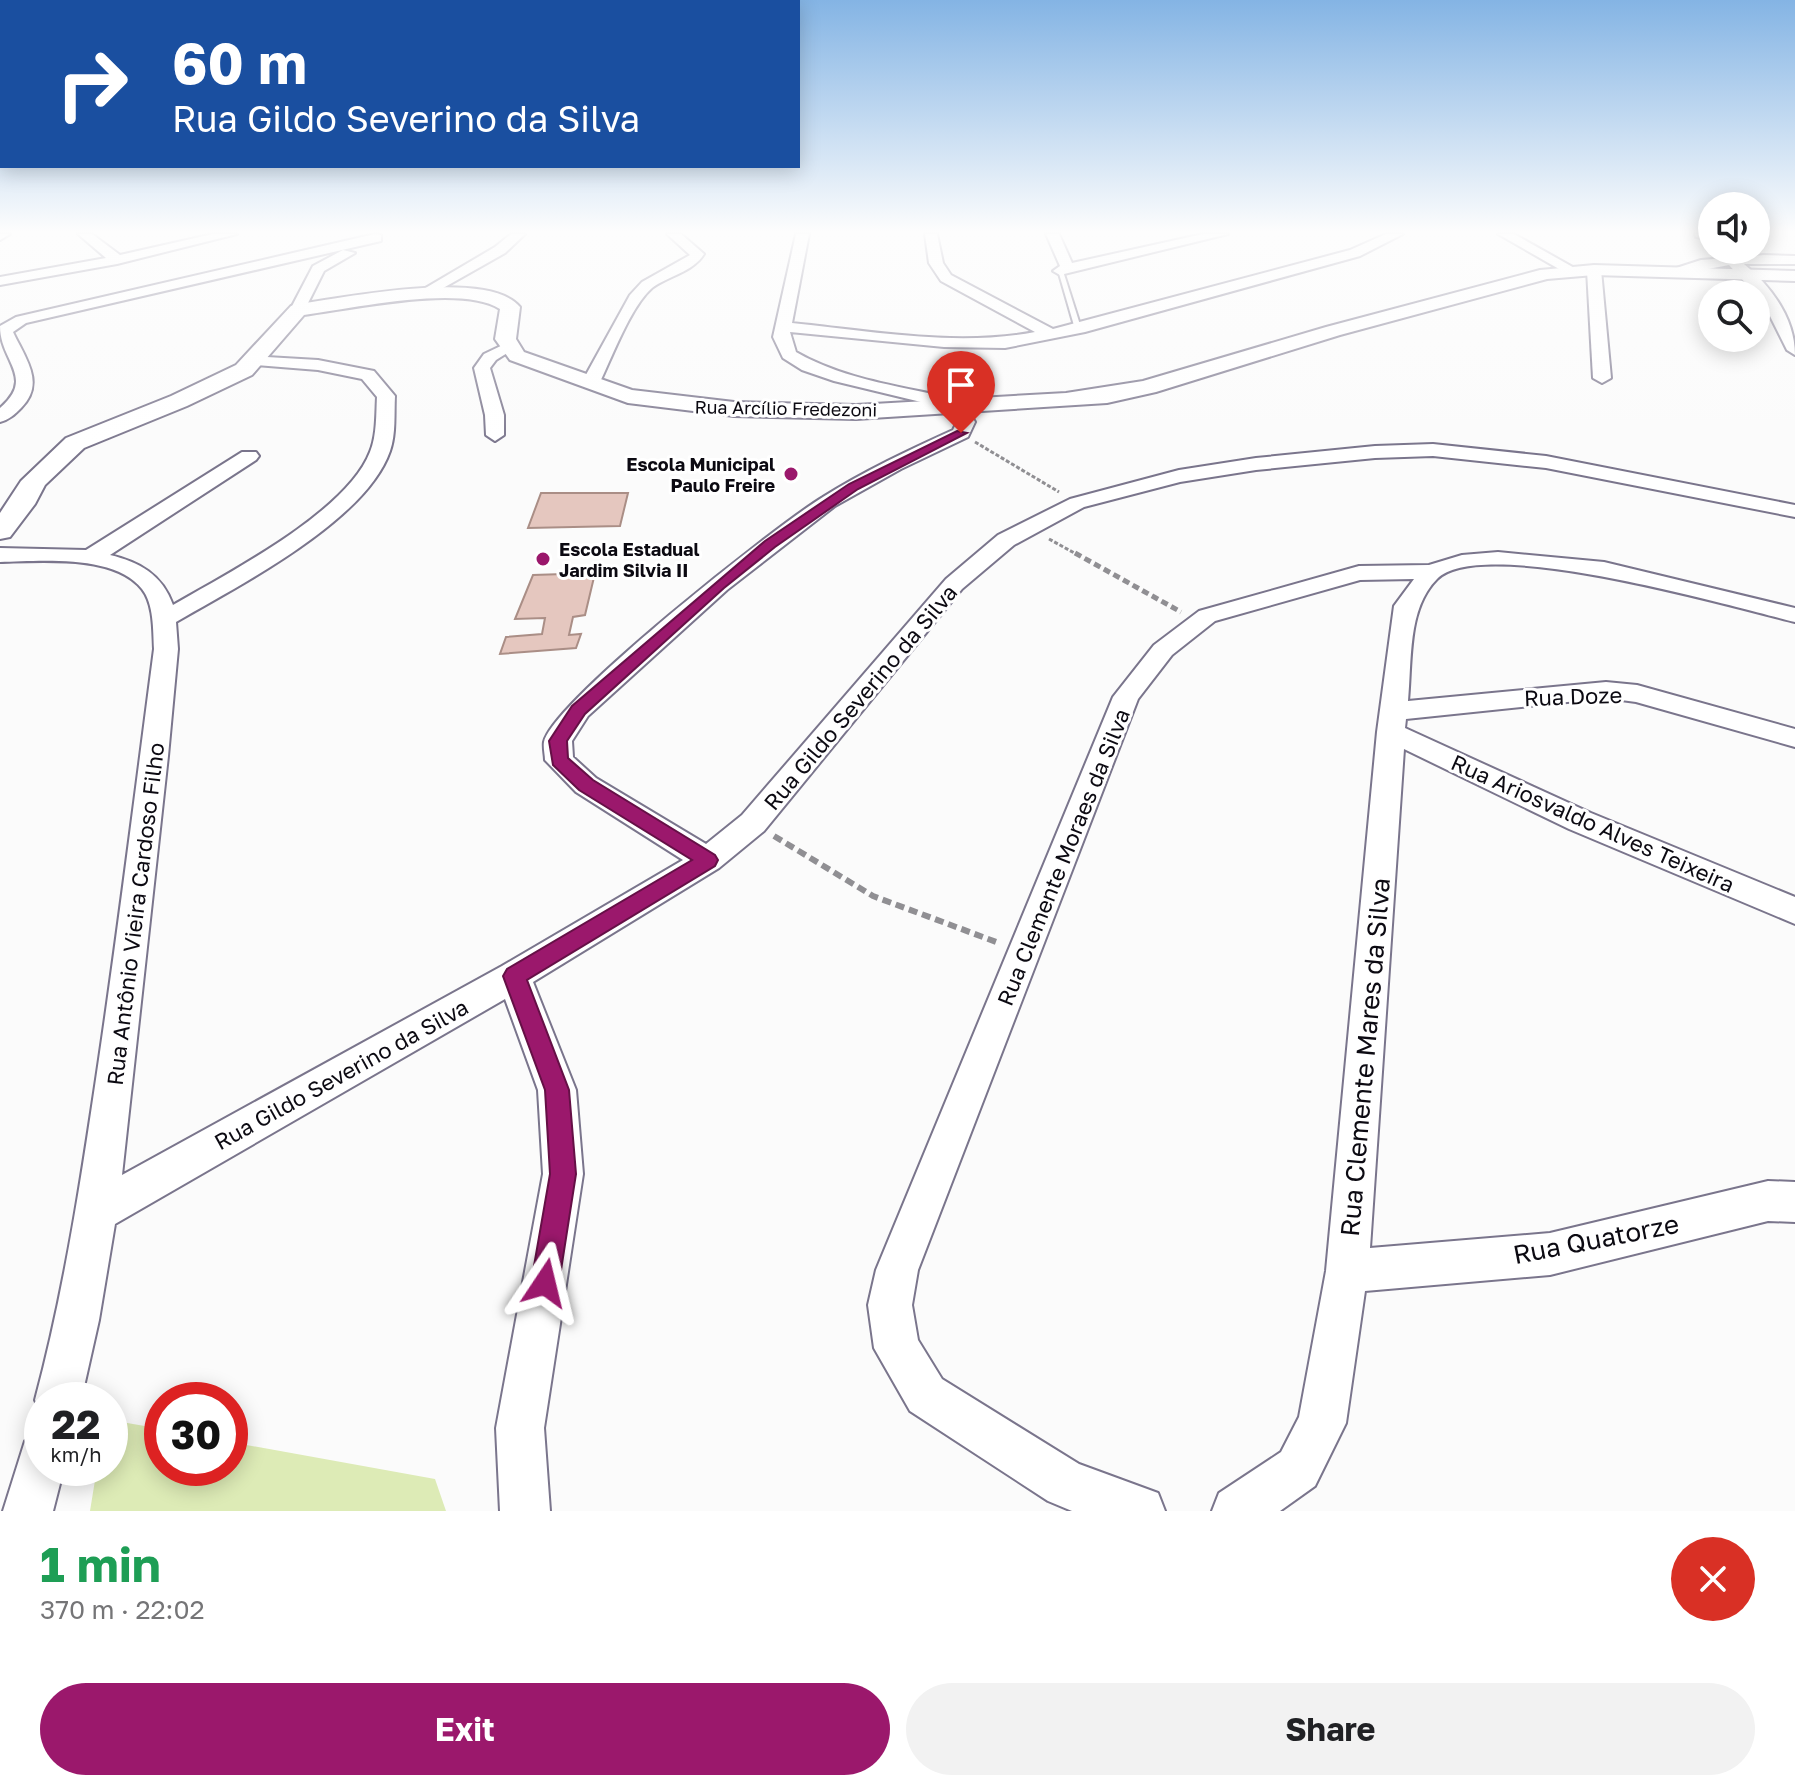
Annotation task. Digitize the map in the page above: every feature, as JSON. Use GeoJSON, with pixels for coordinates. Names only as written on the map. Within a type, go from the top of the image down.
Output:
{"type":"FeatureCollection","features":[{"type":"Feature","properties":{"kind":"street"},"geometry":{"type":"LineString","coordinates":[[0,417],[22,397],[27,386],[3,329],[40,314],[82,305]]}},
{"type":"Feature","properties":{"kind":"street"},"geometry":{"type":"LineString","coordinates":[[0,531],[22,504],[34,481],[75,443],[226,380],[256,360],[301,305]]}},
{"type":"Feature","properties":{"kind":"street"},"geometry":{"type":"LineString","coordinates":[[298,310],[339,305]]}},
{"type":"Feature","properties":{"kind":"street"},"geometry":{"type":"LineString","coordinates":[[495,435],[497,415],[483,382],[482,368],[490,357],[507,348],[508,305]]}},
{"type":"Feature","properties":{"kind":"street"},"geometry":{"type":"LineString","coordinates":[[591,382],[632,305]]}},
{"type":"Feature","properties":{"kind":"street"},"geometry":{"type":"LineString","coordinates":[[708,860],[586,785],[559,760],[558,741],[579,710],[719,585],[770,544],[853,486],[961,433],[966,422],[957,405],[865,384],[808,366],[789,355],[781,337],[787,305]]}},
{"type":"Feature","properties":{"kind":"street"},"geometry":{"type":"LineString","coordinates":[[995,305],[1050,334]]}},
{"type":"Feature","properties":{"kind":"street"},"geometry":{"type":"LineString","coordinates":[[782,327],[971,344],[1005,343],[1079,329],[1168,305]]}},
{"type":"Feature","properties":{"kind":"street","name":"Rua Arcílio Fredezoni"},"geometry":{"type":"LineString","coordinates":[[507,348],[517,356],[628,396],[678,405],[856,412],[1107,396],[1432,305]]}},
{"type":"Feature","properties":{"kind":"street"},"geometry":{"type":"LineString","coordinates":[[1597,305],[1602,378]]}},
{"type":"Feature","properties":{"kind":"street"},"geometry":{"type":"LineString","coordinates":[[1774,305],[1795,350]]}},
{"type":"Feature","properties":{"kind":"street"},"geometry":{"type":"LineString","coordinates":[[1777,308],[1795,311]]}},
{"type":"Feature","properties":{"kind":"street"},"geometry":{"type":"LineString","coordinates":[[165,619],[311,530],[367,479],[380,453],[386,396],[368,375],[318,365],[256,360]]}},
{"type":"Feature","properties":{"kind":"street"},"geometry":{"type":"LineString","coordinates":[[856,412],[865,384]]}},
{"type":"Feature","properties":{"kind":"street","name":"Rua Gildo Severino da Silva"},"geometry":{"type":"LineString","coordinates":[[97,1211],[514,976],[708,860],[753,823],[954,584],[1006,540],[1077,503],[1179,476],[1256,464],[1375,452],[1433,450],[1546,462],[1795,511]]}},
{"type":"Feature","properties":{"kind":"street"},"geometry":{"type":"LineString","coordinates":[[89,558],[249,456]]}},
{"type":"Feature","properties":{"kind":"street","name":"Rua Antônio Vieira Cardoso Filho"},"geometry":{"type":"LineString","coordinates":[[0,555],[89,558],[117,563],[150,584],[161,603],[165,619],[166,649],[134,931],[97,1211],[79,1323],[63,1382]]}},
{"type":"Feature","properties":{"kind":"street","name":"Rua Clemente Moraes da Silva"},"geometry":{"type":"LineString","coordinates":[[1140,1511],[1065,1484],[926,1395],[897,1348],[890,1305],[897,1270],[1126,697],[1163,650],[1199,622],[1246,603],[1359,573],[1431,572],[1462,562],[1498,559],[1577,566],[1604,569],[1795,615]]}},
{"type":"Feature","properties":{"kind":"street","name":"Rua Clemente Mares da Silva"},"geometry":{"type":"LineString","coordinates":[[1237,1511],[1298,1469],[1322,1423],[1347,1271],[1392,722],[1406,606],[1431,572]]}},
{"type":"Feature","properties":{"kind":"street","name":"Rua Doze"},"geometry":{"type":"LineString","coordinates":[[1392,722],[1606,690],[1637,694],[1795,738]]}},
{"type":"Feature","properties":{"kind":"street","name":"Rua Ariosvaldo Alves Teixeira"},"geometry":{"type":"LineString","coordinates":[[1392,722],[1580,821],[1795,911]]}},
{"type":"Feature","properties":{"kind":"street"},"geometry":{"type":"LineString","coordinates":[[514,976],[557,1090],[563,1174],[520,1428],[525,1511]]}},
{"type":"Feature","properties":{"kind":"street","name":"Rua Quatorze"},"geometry":{"type":"LineString","coordinates":[[1347,1271],[1550,1254],[1768,1201],[1795,1202]]}},
{"type":"Feature","properties":{"kind":"street"},"geometry":{"type":"LineString","coordinates":[[28,1511],[35,1486]]}},
{"type":"Feature","properties":{"kind":"lane"},"geometry":{"type":"LineString","coordinates":[[1073,305],[1079,329]]}},
{"type":"Feature","properties":{"kind":"path"},"geometry":{"type":"LineString","coordinates":[[961,433],[1077,503]]}},
{"type":"Feature","properties":{"kind":"path"},"geometry":{"type":"LineString","coordinates":[[1028,528],[1199,622]]}},
{"type":"Feature","properties":{"kind":"path"},"geometry":{"type":"LineString","coordinates":[[753,823],[873,896],[1026,953]]}},
{"type":"Feature","properties":{"kind":"green space"},"geometry":{"type":"Polygon","coordinates":[[[128,1423],[144,1426],[144,1486],[248,1486],[248,1445],[435,1479],[446,1511],[90,1511],[94,1486],[128,1486],[128,1423]]]}},
{"type":"Feature","properties":{"kind":"building"},"geometry":{"type":"Polygon","coordinates":[[[541,493],[628,493],[620,526],[528,528],[541,493]]]}},
{"type":"Feature","properties":{"kind":"building"},"geometry":{"type":"Polygon","coordinates":[[[595,573],[585,615],[573,617],[569,635],[581,634],[576,648],[500,654],[506,637],[542,634],[545,618],[515,619],[533,575],[595,573]]]}},
{"type":"Feature","properties":{"kind":"place","name":"Escola Municipal Paulo Freire"},"geometry":{"type":"Point","coordinates":[791,474]}},
{"type":"Feature","properties":{"kind":"place","name":"Escola Estadual Jardim Silvia II"},"geometry":{"type":"Point","coordinates":[543,559]}},
{"type":"Feature","properties":{"kind":"route"},"geometry":{"type":"LineString","coordinates":[[545,1283],[563,1174],[557,1090],[514,976],[708,860],[586,785],[559,760],[558,741],[579,710],[719,585],[770,544],[853,486],[961,433]]}}]}
